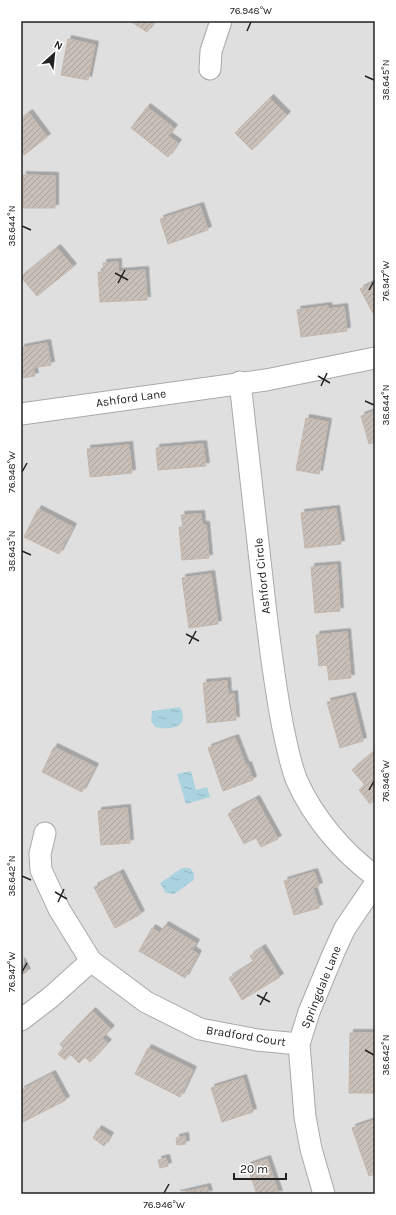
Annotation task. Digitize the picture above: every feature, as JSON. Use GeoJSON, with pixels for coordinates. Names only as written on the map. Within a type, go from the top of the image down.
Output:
{"type":"FeatureCollection","features":[{"type":"Feature","properties":{"kind":"street"},"geometry":{"type":"LineString","coordinates":[[210,69],[211,50],[221,21]]}},
{"type":"Feature","properties":{"kind":"street"},"geometry":{"type":"LineString","coordinates":[[240,382],[266,380],[375,358]]}},
{"type":"Feature","properties":{"kind":"street","name":"Ashford Lane"},"geometry":{"type":"LineString","coordinates":[[21,414],[240,382]]}},
{"type":"Feature","properties":{"kind":"street","name":"Ashford Circle"},"geometry":{"type":"LineString","coordinates":[[240,382],[270,647],[278,704],[288,753],[302,792],[321,820],[334,838],[350,855],[375,876]]}},
{"type":"Feature","properties":{"kind":"street","name":"Bradford Court"},"geometry":{"type":"LineString","coordinates":[[45,832],[40,854],[41,870],[59,909],[91,961],[146,1002],[200,1029],[257,1040],[299,1044]]}},
{"type":"Feature","properties":{"kind":"street","name":"Springdale Lane"},"geometry":{"type":"LineString","coordinates":[[324,1194],[311,1149],[305,1117],[299,1044],[309,1012],[345,928],[375,884]]}},
{"type":"Feature","properties":{"kind":"street"},"geometry":{"type":"LineString","coordinates":[[21,1020],[51,997],[91,961]]}},
{"type":"Feature","properties":{"kind":"shaded area"},"geometry":{"type":"Polygon","coordinates":[[[21,21],[375,21],[375,1194],[21,1194],[21,21]]]}},
{"type":"Feature","properties":{"kind":"water"},"geometry":{"type":"Polygon","coordinates":[[[180,707],[183,714],[183,719],[177,726],[172,728],[155,727],[151,721],[152,711],[180,707]]]}},
{"type":"Feature","properties":{"kind":"water"},"geometry":{"type":"Polygon","coordinates":[[[191,771],[196,790],[207,787],[210,797],[186,804],[177,774],[191,771]]]}},
{"type":"Feature","properties":{"kind":"water"},"geometry":{"type":"Polygon","coordinates":[[[182,868],[190,868],[194,873],[194,880],[174,894],[166,893],[160,883],[182,868]]]}},
{"type":"Feature","properties":{"kind":"building"},"geometry":{"type":"Polygon","coordinates":[[[130,21],[155,21],[147,32],[130,21]]]}},
{"type":"Feature","properties":{"kind":"building"},"geometry":{"type":"Polygon","coordinates":[[[68,39],[95,45],[88,80],[61,75],[68,39]]]}},
{"type":"Feature","properties":{"kind":"building"},"geometry":{"type":"Polygon","coordinates":[[[270,98],[287,115],[252,150],[235,133],[270,98]]]}},
{"type":"Feature","properties":{"kind":"building"},"geometry":{"type":"Polygon","coordinates":[[[147,107],[174,128],[168,136],[178,143],[168,157],[131,128],[147,107]]]}},
{"type":"Feature","properties":{"kind":"building"},"geometry":{"type":"Polygon","coordinates":[[[29,113],[47,137],[24,155],[21,151],[21,119],[29,113]]]}},
{"type":"Feature","properties":{"kind":"building"},"geometry":{"type":"Polygon","coordinates":[[[23,175],[55,176],[55,208],[23,208],[23,175]]]}},
{"type":"Feature","properties":{"kind":"building"},"geometry":{"type":"Polygon","coordinates":[[[200,206],[208,230],[168,244],[160,219],[200,206]]]}},
{"type":"Feature","properties":{"kind":"building"},"geometry":{"type":"Polygon","coordinates":[[[57,248],[73,267],[37,296],[21,277],[57,248]]]}},
{"type":"Feature","properties":{"kind":"building"},"geometry":{"type":"Polygon","coordinates":[[[118,262],[118,272],[145,270],[147,300],[100,302],[98,272],[104,272],[103,263],[118,262]]]}},
{"type":"Feature","properties":{"kind":"building"},"geometry":{"type":"Polygon","coordinates":[[[375,282],[375,314],[374,315],[360,289],[375,282]]]}},
{"type":"Feature","properties":{"kind":"building"},"geometry":{"type":"Polygon","coordinates":[[[328,306],[329,309],[344,307],[347,331],[301,337],[297,310],[328,306]]]}},
{"type":"Feature","properties":{"kind":"building"},"geometry":{"type":"Polygon","coordinates":[[[47,343],[51,365],[33,368],[35,376],[21,378],[21,348],[47,343]]]}},
{"type":"Feature","properties":{"kind":"building"},"geometry":{"type":"Polygon","coordinates":[[[375,411],[375,442],[369,444],[361,416],[375,411]]]}},
{"type":"Feature","properties":{"kind":"building"},"geometry":{"type":"Polygon","coordinates":[[[306,418],[328,422],[319,474],[296,470],[306,418]]]}},
{"type":"Feature","properties":{"kind":"building"},"geometry":{"type":"Polygon","coordinates":[[[203,444],[206,466],[158,470],[156,448],[203,444]]]}},
{"type":"Feature","properties":{"kind":"building"},"geometry":{"type":"Polygon","coordinates":[[[129,445],[132,473],[90,477],[87,449],[129,445]]]}},
{"type":"Feature","properties":{"kind":"building"},"geometry":{"type":"Polygon","coordinates":[[[38,509],[73,527],[59,554],[24,537],[38,509]]]}},
{"type":"Feature","properties":{"kind":"building"},"geometry":{"type":"Polygon","coordinates":[[[336,509],[341,544],[305,548],[301,513],[336,509]]]}},
{"type":"Feature","properties":{"kind":"building"},"geometry":{"type":"Polygon","coordinates":[[[201,514],[202,525],[206,525],[209,558],[182,560],[179,527],[183,527],[181,515],[201,514]]]}},
{"type":"Feature","properties":{"kind":"building"},"geometry":{"type":"Polygon","coordinates":[[[337,565],[340,611],[315,613],[311,567],[337,565]]]}},
{"type":"Feature","properties":{"kind":"building"},"geometry":{"type":"Polygon","coordinates":[[[211,574],[218,624],[189,628],[182,578],[211,574]]]}},
{"type":"Feature","properties":{"kind":"building"},"geometry":{"type":"Polygon","coordinates":[[[347,632],[351,678],[329,680],[327,665],[319,666],[316,635],[347,632]]]}},
{"type":"Feature","properties":{"kind":"building"},"geometry":{"type":"Polygon","coordinates":[[[227,681],[228,695],[234,694],[236,720],[207,723],[203,683],[227,681]]]}},
{"type":"Feature","properties":{"kind":"building"},"geometry":{"type":"Polygon","coordinates":[[[352,696],[363,741],[340,748],[327,702],[352,696]]]}},
{"type":"Feature","properties":{"kind":"building"},"geometry":{"type":"Polygon","coordinates":[[[235,738],[246,766],[248,765],[253,780],[223,791],[208,748],[235,738]]]}},
{"type":"Feature","properties":{"kind":"building"},"geometry":{"type":"Polygon","coordinates":[[[54,747],[95,767],[82,792],[42,772],[54,747]]]}},
{"type":"Feature","properties":{"kind":"building"},"geometry":{"type":"Polygon","coordinates":[[[375,751],[375,800],[370,804],[359,790],[365,785],[352,770],[375,751]]]}},
{"type":"Feature","properties":{"kind":"building"},"geometry":{"type":"Polygon","coordinates":[[[256,799],[278,839],[261,847],[256,838],[244,844],[228,814],[256,799]]]}},
{"type":"Feature","properties":{"kind":"building"},"geometry":{"type":"Polygon","coordinates":[[[127,808],[130,843],[101,845],[98,811],[127,808]]]}},
{"type":"Feature","properties":{"kind":"building"},"geometry":{"type":"Polygon","coordinates":[[[314,872],[319,886],[313,888],[319,908],[294,915],[284,881],[314,872]]]}},
{"type":"Feature","properties":{"kind":"building"},"geometry":{"type":"Polygon","coordinates":[[[120,873],[141,914],[115,928],[94,887],[120,873]]]}},
{"type":"Feature","properties":{"kind":"building"},"geometry":{"type":"Polygon","coordinates":[[[165,925],[196,943],[192,950],[198,954],[185,978],[139,951],[152,928],[160,933],[165,925]]]}},
{"type":"Feature","properties":{"kind":"building"},"geometry":{"type":"Polygon","coordinates":[[[262,948],[280,977],[242,1000],[229,978],[254,962],[250,956],[262,948]]]}},
{"type":"Feature","properties":{"kind":"building"},"geometry":{"type":"Polygon","coordinates":[[[21,961],[27,972],[21,975],[21,961]]]}},
{"type":"Feature","properties":{"kind":"building"},"geometry":{"type":"Polygon","coordinates":[[[92,1011],[111,1029],[102,1038],[108,1043],[90,1062],[85,1057],[79,1063],[70,1054],[65,1060],[58,1054],[63,1048],[60,1044],[92,1011]]]}},
{"type":"Feature","properties":{"kind":"building"},"geometry":{"type":"Polygon","coordinates":[[[350,1033],[375,1033],[375,1093],[349,1093],[350,1033]]]}},
{"type":"Feature","properties":{"kind":"building"},"geometry":{"type":"Polygon","coordinates":[[[148,1048],[193,1070],[180,1097],[135,1074],[148,1048]]]}},
{"type":"Feature","properties":{"kind":"building"},"geometry":{"type":"Polygon","coordinates":[[[52,1074],[66,1100],[23,1122],[21,1119],[21,1090],[52,1074]]]}},
{"type":"Feature","properties":{"kind":"building"},"geometry":{"type":"Polygon","coordinates":[[[243,1078],[253,1112],[222,1122],[211,1088],[243,1078]]]}},
{"type":"Feature","properties":{"kind":"building"},"geometry":{"type":"Polygon","coordinates":[[[375,1120],[375,1174],[369,1176],[352,1128],[375,1120]]]}},
{"type":"Feature","properties":{"kind":"building"},"geometry":{"type":"Polygon","coordinates":[[[98,1129],[110,1136],[104,1146],[93,1138],[98,1129]]]}},
{"type":"Feature","properties":{"kind":"building"},"geometry":{"type":"Polygon","coordinates":[[[185,1136],[186,1144],[177,1145],[176,1138],[185,1136]]]}},
{"type":"Feature","properties":{"kind":"building"},"geometry":{"type":"Polygon","coordinates":[[[166,1158],[168,1166],[160,1168],[158,1160],[166,1158]]]}},
{"type":"Feature","properties":{"kind":"building"},"geometry":{"type":"Polygon","coordinates":[[[267,1159],[279,1194],[257,1194],[247,1166],[267,1159]]]}},
{"type":"Feature","properties":{"kind":"building"},"geometry":{"type":"Polygon","coordinates":[[[207,1187],[209,1194],[177,1194],[207,1187]]]}}]}
